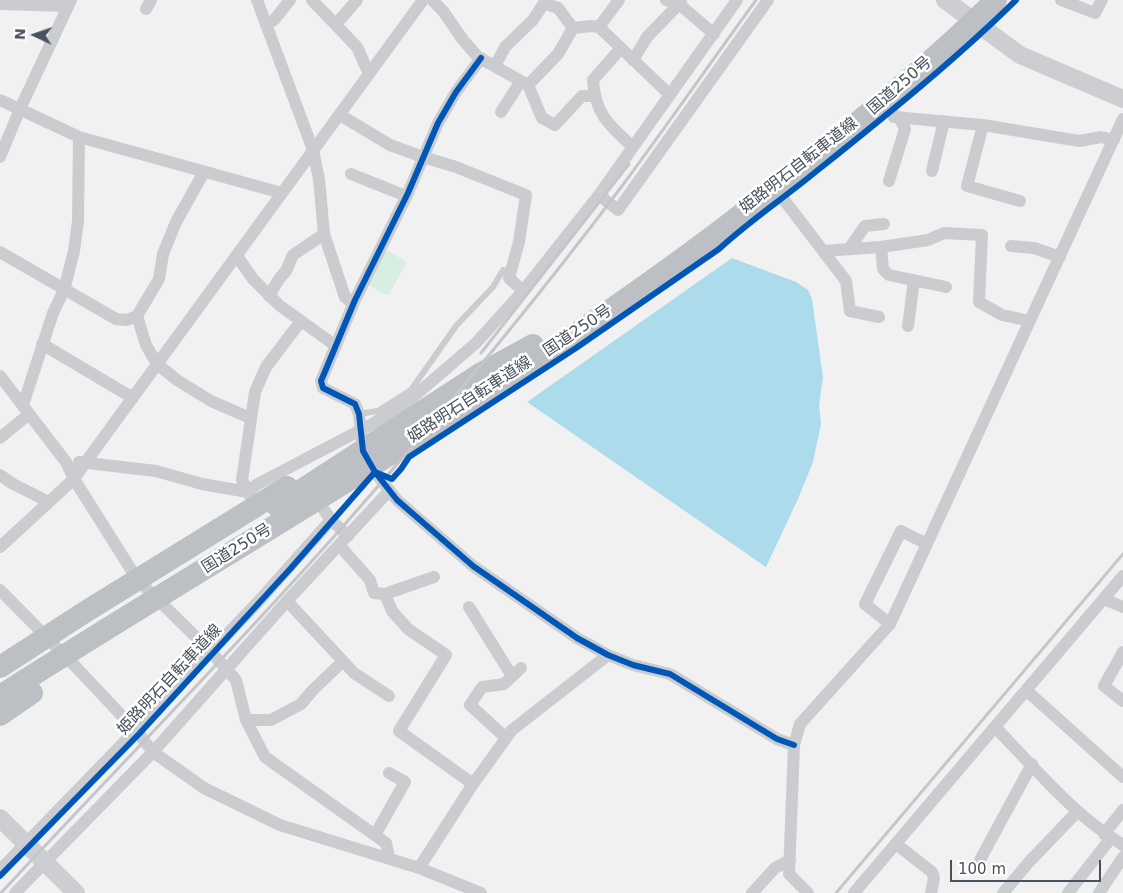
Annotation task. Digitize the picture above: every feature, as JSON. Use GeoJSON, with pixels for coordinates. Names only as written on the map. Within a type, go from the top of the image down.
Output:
{"type":"FeatureCollection","features":[{"type":"Feature","properties":{"kind":"highway","name":"国道250号"},"geometry":{"type":"LineString","coordinates":[[0,683],[168,592],[365,448],[480,374],[573,322],[688,242],[827,133],[972,11],[996,0]]}},
{"type":"Feature","properties":{"kind":"highway","name":"国道250号"},"geometry":{"type":"LineString","coordinates":[[0,696],[111,625],[168,592],[341,484],[365,448],[578,331],[689,254],[883,102],[972,11]]}},
{"type":"Feature","properties":{"kind":"highway"},"geometry":{"type":"LineString","coordinates":[[0,667],[138,580],[252,499],[339,456],[365,448]]}},
{"type":"Feature","properties":{"kind":"highway"},"geometry":{"type":"LineString","coordinates":[[0,715],[74,665],[168,592],[235,566],[327,514],[341,484]]}},
{"type":"Feature","properties":{"kind":"street"},"geometry":{"type":"LineString","coordinates":[[257,0],[313,150],[324,234],[345,297],[353,304]]}},
{"type":"Feature","properties":{"kind":"street"},"geometry":{"type":"LineString","coordinates":[[266,25],[274,20],[290,0]]}},
{"type":"Feature","properties":{"kind":"street"},"geometry":{"type":"LineString","coordinates":[[312,0],[357,47],[369,74]]}},
{"type":"Feature","properties":{"kind":"street"},"geometry":{"type":"LineString","coordinates":[[336,24],[357,0]]}},
{"type":"Feature","properties":{"kind":"street"},"geometry":{"type":"LineString","coordinates":[[0,547],[74,479],[423,0]]}},
{"type":"Feature","properties":{"kind":"street"},"geometry":{"type":"LineString","coordinates":[[432,0],[444,11],[463,40],[481,58],[524,83],[542,118],[555,125],[582,96],[594,96]]}},
{"type":"Feature","properties":{"kind":"street"},"geometry":{"type":"LineString","coordinates":[[599,27],[620,0]]}},
{"type":"Feature","properties":{"kind":"street"},"geometry":{"type":"LineString","coordinates":[[666,0],[680,2],[714,34]]}},
{"type":"Feature","properties":{"kind":"street"},"geometry":{"type":"LineString","coordinates":[[365,448],[404,405],[476,343],[523,291],[599,195],[737,0]]}},
{"type":"Feature","properties":{"kind":"street"},"geometry":{"type":"LineString","coordinates":[[599,195],[618,210],[768,0]]}},
{"type":"Feature","properties":{"kind":"street"},"geometry":{"type":"LineString","coordinates":[[945,0],[972,11],[1020,55],[1123,100]]}},
{"type":"Feature","properties":{"kind":"street"},"geometry":{"type":"LineString","coordinates":[[1061,0],[1095,13],[1102,0]]}},
{"type":"Feature","properties":{"kind":"street"},"geometry":{"type":"LineString","coordinates":[[634,60],[647,37],[680,2]]}},
{"type":"Feature","properties":{"kind":"street"},"geometry":{"type":"LineString","coordinates":[[0,4],[70,3],[20,109],[0,157]]}},
{"type":"Feature","properties":{"kind":"street"},"geometry":{"type":"LineString","coordinates":[[495,66],[505,47],[533,20],[544,3],[561,4],[574,28]]}},
{"type":"Feature","properties":{"kind":"street"},"geometry":{"type":"LineString","coordinates":[[574,28],[599,27],[670,95]]}},
{"type":"Feature","properties":{"kind":"street"},"geometry":{"type":"LineString","coordinates":[[501,112],[524,83],[558,54],[574,28]]}},
{"type":"Feature","properties":{"kind":"street"},"geometry":{"type":"LineString","coordinates":[[621,48],[593,80],[594,96],[599,110],[613,129],[633,147]]}},
{"type":"Feature","properties":{"kind":"street"},"geometry":{"type":"LineString","coordinates":[[481,58],[456,92],[438,124],[406,196],[353,304],[322,381],[323,388],[355,404],[359,414],[365,448],[375,472],[397,500],[473,566],[577,638],[608,655],[634,665],[670,674],[777,739],[794,745]]}},
{"type":"Feature","properties":{"kind":"street"},"geometry":{"type":"LineString","coordinates":[[0,100],[79,137],[282,194]]}},
{"type":"Feature","properties":{"kind":"street"},"geometry":{"type":"LineString","coordinates":[[883,102],[892,110],[894,117],[899,118],[983,125],[1079,141],[1101,137],[1114,140]]}},
{"type":"Feature","properties":{"kind":"street"},"geometry":{"type":"LineString","coordinates":[[340,115],[390,145],[456,167],[526,195],[519,242],[509,278],[523,291]]}},
{"type":"Feature","properties":{"kind":"street"},"geometry":{"type":"LineString","coordinates":[[889,181],[905,129],[899,118]]}},
{"type":"Feature","properties":{"kind":"street"},"geometry":{"type":"LineString","coordinates":[[805,892],[790,874],[794,745],[800,724],[890,624],[1123,119]]}},
{"type":"Feature","properties":{"kind":"street"},"geometry":{"type":"LineString","coordinates":[[932,171],[944,121]]}},
{"type":"Feature","properties":{"kind":"street"},"geometry":{"type":"LineString","coordinates":[[983,125],[963,185],[1020,201]]}},
{"type":"Feature","properties":{"kind":"street"},"geometry":{"type":"LineString","coordinates":[[0,438],[26,410],[42,344],[53,313],[64,290],[74,251],[78,221],[79,137]]}},
{"type":"Feature","properties":{"kind":"street"},"geometry":{"type":"LineString","coordinates":[[0,252],[116,319],[127,320],[137,316],[159,279],[163,254],[176,222],[204,172]]}},
{"type":"Feature","properties":{"kind":"street"},"geometry":{"type":"LineString","coordinates":[[351,174],[406,196]]}},
{"type":"Feature","properties":{"kind":"street"},"geometry":{"type":"LineString","coordinates":[[775,188],[846,281],[850,311],[879,317]]}},
{"type":"Feature","properties":{"kind":"street"},"geometry":{"type":"LineString","coordinates":[[849,249],[866,226],[884,224]]}},
{"type":"Feature","properties":{"kind":"street"},"geometry":{"type":"LineString","coordinates":[[269,296],[286,271],[293,255],[324,234]]}},
{"type":"Feature","properties":{"kind":"street"},"geometry":{"type":"LineString","coordinates":[[823,251],[881,247],[928,240],[944,234],[982,235],[979,302],[1002,315],[1030,321]]}},
{"type":"Feature","properties":{"kind":"street"},"geometry":{"type":"LineString","coordinates":[[1011,246],[1034,248],[1060,257]]}},
{"type":"Feature","properties":{"kind":"street"},"geometry":{"type":"LineString","coordinates":[[881,247],[883,269],[889,275],[946,287]]}},
{"type":"Feature","properties":{"kind":"street"},"geometry":{"type":"LineString","coordinates":[[237,256],[253,279],[279,306],[336,346]]}},
{"type":"Feature","properties":{"kind":"street"},"geometry":{"type":"LineString","coordinates":[[908,326],[914,280]]}},
{"type":"Feature","properties":{"kind":"street"},"geometry":{"type":"LineString","coordinates":[[137,316],[146,345],[158,364],[177,380],[211,401],[250,418]]}},
{"type":"Feature","properties":{"kind":"street"},"geometry":{"type":"LineString","coordinates":[[252,499],[242,480],[255,392],[266,368],[301,321]]}},
{"type":"Feature","properties":{"kind":"street"},"geometry":{"type":"LineString","coordinates":[[42,344],[132,398]]}},
{"type":"Feature","properties":{"kind":"street"},"geometry":{"type":"LineString","coordinates":[[0,376],[66,462],[74,479],[138,580],[168,592],[210,652],[236,680],[246,720],[265,757],[386,843],[389,858]]}},
{"type":"Feature","properties":{"kind":"street"},"geometry":{"type":"LineString","coordinates":[[66,462],[156,471],[252,499]]}},
{"type":"Feature","properties":{"kind":"street"},"geometry":{"type":"LineString","coordinates":[[0,475],[13,484],[49,502]]}},
{"type":"Feature","properties":{"kind":"street"},"geometry":{"type":"LineString","coordinates":[[16,893],[153,752],[287,601],[390,491]]}},
{"type":"Feature","properties":{"kind":"street"},"geometry":{"type":"LineString","coordinates":[[0,870],[210,652],[327,514],[370,580],[374,593],[385,594],[434,577]]}},
{"type":"Feature","properties":{"kind":"street"},"geometry":{"type":"LineString","coordinates":[[890,624],[865,604],[901,531],[927,544]]}},
{"type":"Feature","properties":{"kind":"street"},"geometry":{"type":"LineString","coordinates":[[854,893],[1123,576]]}},
{"type":"Feature","properties":{"kind":"street"},"geometry":{"type":"LineString","coordinates":[[0,590],[74,665],[153,752],[204,788],[280,825],[419,868],[481,893]]}},
{"type":"Feature","properties":{"kind":"street"},"geometry":{"type":"LineString","coordinates":[[385,594],[392,611],[408,629],[446,656],[398,731],[473,784]]}},
{"type":"Feature","properties":{"kind":"street"},"geometry":{"type":"LineString","coordinates":[[1104,599],[1123,606]]}},
{"type":"Feature","properties":{"kind":"street"},"geometry":{"type":"LineString","coordinates":[[287,601],[354,673],[389,696]]}},
{"type":"Feature","properties":{"kind":"street"},"geometry":{"type":"LineString","coordinates":[[468,607],[517,672],[504,684],[482,686],[470,705],[506,738]]}},
{"type":"Feature","properties":{"kind":"street"},"geometry":{"type":"LineString","coordinates":[[1123,652],[1104,686],[1123,701]]}},
{"type":"Feature","properties":{"kind":"street"},"geometry":{"type":"LineString","coordinates":[[419,868],[473,784],[512,730],[608,655]]}},
{"type":"Feature","properties":{"kind":"street"},"geometry":{"type":"LineString","coordinates":[[246,720],[271,720],[301,704],[342,660]]}},
{"type":"Feature","properties":{"kind":"street"},"geometry":{"type":"LineString","coordinates":[[1026,690],[1123,777]]}},
{"type":"Feature","properties":{"kind":"street"},"geometry":{"type":"LineString","coordinates":[[995,726],[1078,812],[1107,836],[1123,846]]}},
{"type":"Feature","properties":{"kind":"street"},"geometry":{"type":"LineString","coordinates":[[980,860],[1032,764]]}},
{"type":"Feature","properties":{"kind":"street"},"geometry":{"type":"LineString","coordinates":[[375,835],[405,782],[389,774]]}},
{"type":"Feature","properties":{"kind":"street"},"geometry":{"type":"LineString","coordinates":[[1068,893],[1123,810]]}},
{"type":"Feature","properties":{"kind":"street"},"geometry":{"type":"LineString","coordinates":[[1003,893],[1029,862],[1078,812]]}},
{"type":"Feature","properties":{"kind":"street"},"geometry":{"type":"LineString","coordinates":[[0,818],[76,893]]}},
{"type":"Feature","properties":{"kind":"street"},"geometry":{"type":"LineString","coordinates":[[896,844],[932,872],[934,878],[931,893]]}},
{"type":"Feature","properties":{"kind":"street"},"geometry":{"type":"LineString","coordinates":[[1098,893],[1123,857]]}},
{"type":"Feature","properties":{"kind":"street"},"geometry":{"type":"LineString","coordinates":[[752,893],[775,868],[790,860]]}},
{"type":"Feature","properties":{"kind":"lane"},"geometry":{"type":"LineString","coordinates":[[359,414],[378,411],[411,390],[456,326],[493,287],[504,270]]}},
{"type":"Feature","properties":{"kind":"green space"},"geometry":{"type":"Polygon","coordinates":[[[386,250],[407,262],[388,296],[367,284],[386,250]]]}},
{"type":"Feature","properties":{"kind":"water"},"geometry":{"type":"Polygon","coordinates":[[[732,258],[796,282],[808,290],[812,299],[823,378],[819,405],[821,424],[813,462],[766,567],[527,402],[732,258]]]}},
{"type":"Feature","properties":{"kind":"railway"},"geometry":{"type":"LineString","coordinates":[[1,893],[297,578],[448,405],[588,231],[756,0]]}},
{"type":"Feature","properties":{"kind":"railway"},"geometry":{"type":"LineString","coordinates":[[481,353],[629,164]]}},
{"type":"Feature","properties":{"kind":"railway"},"geometry":{"type":"LineString","coordinates":[[836,893],[1123,554]]}},
{"type":"Feature","properties":{"kind":"cycle path","name":"姫路明石自転車道線"},"geometry":{"type":"LineString","coordinates":[[0,876],[139,734],[291,568],[375,472],[392,479],[409,457],[576,348],[719,249],[914,92],[1016,0]]}},
{"type":"Feature","properties":{"kind":"cycle path"},"geometry":{"type":"LineString","coordinates":[[481,58],[456,92],[438,123],[408,193],[355,300],[321,381],[323,388],[355,404],[359,414],[363,451],[375,472],[397,500],[473,566],[577,638],[608,655],[633,665],[670,674],[777,739],[794,745]]}}]}
